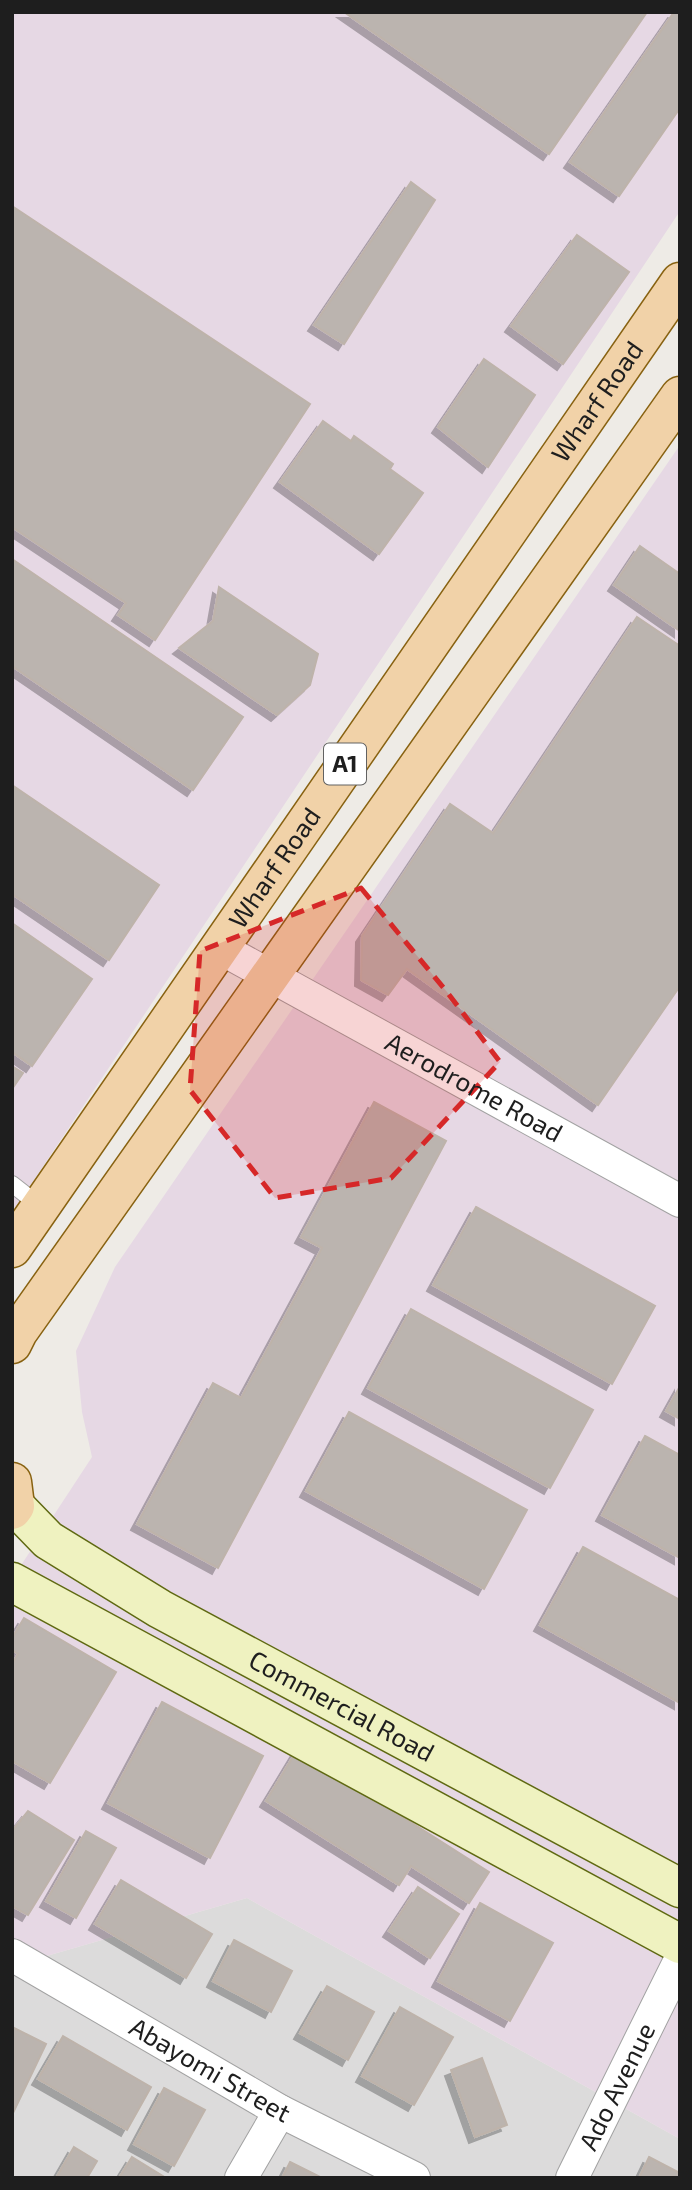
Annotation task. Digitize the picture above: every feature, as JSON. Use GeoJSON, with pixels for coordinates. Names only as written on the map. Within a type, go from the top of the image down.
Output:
{"type":"FeatureCollection","features":[{"type":"Feature","properties":{"kind":"main road","name":"Wharf Road"},"geometry":{"type":"LineString","coordinates":[[12,1248],[26,1195],[218,947],[680,282]]}},
{"type":"Feature","properties":{"kind":"main road","name":"A1"},"geometry":{"type":"LineString","coordinates":[[12,1344],[680,396]]}},
{"type":"Feature","properties":{"kind":"main road","name":"Commercial Road"},"geometry":{"type":"LineString","coordinates":[[13,1500],[48,1540],[160,1609],[680,1888]]}},
{"type":"Feature","properties":{"kind":"main road","name":"Commercial Road"},"geometry":{"type":"LineString","coordinates":[[12,1582],[680,1944]]}},
{"type":"Feature","properties":{"kind":"street","name":"Aerodrome Road"},"geometry":{"type":"LineString","coordinates":[[218,947],[680,1202]]}},
{"type":"Feature","properties":{"kind":"street","name":"Abayomi Street"},"geometry":{"type":"LineString","coordinates":[[12,1955],[279,2111],[414,2178]]}},
{"type":"Feature","properties":{"kind":"street","name":"Ado Avenue"},"geometry":{"type":"LineString","coordinates":[[572,2178],[680,1960]]}},
{"type":"Feature","properties":{"kind":"street"},"geometry":{"type":"LineString","coordinates":[[241,2178],[279,2111]]}},
{"type":"Feature","properties":{"kind":"highlighted area"},"geometry":{"type":"Polygon","coordinates":[[[361,888],[447,992],[500,1062],[391,1178],[275,1198],[190,1090],[200,951],[361,888]]]}},
{"type":"Feature","properties":{"kind":"shaded area"},"geometry":{"type":"Polygon","coordinates":[[[12,12],[680,12],[680,211],[12,1213],[12,12]]]}},
{"type":"Feature","properties":{"kind":"shaded area"},"geometry":{"type":"Polygon","coordinates":[[[680,445],[680,2139],[247,1898],[12,1966],[12,1579],[92,1457],[82,1412],[76,1351],[115,1267],[680,445]]]}},
{"type":"Feature","properties":{"kind":"shaded area"},"geometry":{"type":"Polygon","coordinates":[[[247,1898],[680,2139],[680,2178],[12,2178],[12,1966],[247,1898]]]}},
{"type":"Feature","properties":{"kind":"building"},"geometry":{"type":"Polygon","coordinates":[[[344,12],[647,12],[549,154],[344,12]]]}},
{"type":"Feature","properties":{"kind":"building"},"geometry":{"type":"Polygon","coordinates":[[[674,12],[680,12],[680,108],[619,196],[570,162],[674,12]]]}},
{"type":"Feature","properties":{"kind":"building"},"geometry":{"type":"Polygon","coordinates":[[[411,182],[435,200],[344,344],[314,325],[411,182]]]}},
{"type":"Feature","properties":{"kind":"building"},"geometry":{"type":"Polygon","coordinates":[[[12,206],[310,404],[155,640],[118,615],[126,603],[12,527],[12,206]]]}},
{"type":"Feature","properties":{"kind":"building"},"geometry":{"type":"Polygon","coordinates":[[[577,235],[629,272],[563,364],[511,326],[577,235]]]}},
{"type":"Feature","properties":{"kind":"building"},"geometry":{"type":"Polygon","coordinates":[[[484,359],[535,395],[488,467],[438,427],[484,359]]]}},
{"type":"Feature","properties":{"kind":"building"},"geometry":{"type":"Polygon","coordinates":[[[323,421],[351,441],[354,436],[393,464],[390,469],[423,493],[379,554],[280,482],[323,421]]]}},
{"type":"Feature","properties":{"kind":"building"},"geometry":{"type":"Polygon","coordinates":[[[640,546],[680,574],[680,631],[614,585],[640,546]]]}},
{"type":"Feature","properties":{"kind":"building"},"geometry":{"type":"Polygon","coordinates":[[[12,559],[243,717],[193,790],[12,666],[12,559]]]}},
{"type":"Feature","properties":{"kind":"building"},"geometry":{"type":"Polygon","coordinates":[[[219,587],[318,654],[310,685],[277,715],[179,648],[213,621],[219,587]]]}},
{"type":"Feature","properties":{"kind":"building"},"geometry":{"type":"Polygon","coordinates":[[[637,617],[680,646],[680,986],[598,1105],[407,969],[388,995],[361,980],[362,936],[450,804],[493,833],[637,617]]]}},
{"type":"Feature","properties":{"kind":"building"},"geometry":{"type":"Polygon","coordinates":[[[12,785],[159,885],[109,960],[12,894],[12,785]]]}},
{"type":"Feature","properties":{"kind":"building"},"geometry":{"type":"Polygon","coordinates":[[[12,923],[92,979],[32,1066],[12,1052],[12,923]]]}},
{"type":"Feature","properties":{"kind":"building"},"geometry":{"type":"Polygon","coordinates":[[[12,1066],[23,1073],[12,1089],[12,1066]]]}},
{"type":"Feature","properties":{"kind":"building"},"geometry":{"type":"Polygon","coordinates":[[[374,1102],[446,1141],[218,1568],[137,1524],[213,1383],[241,1398],[322,1248],[301,1237],[374,1102]]]}},
{"type":"Feature","properties":{"kind":"building"},"geometry":{"type":"Polygon","coordinates":[[[476,1207],[655,1306],[612,1384],[433,1285],[476,1207]]]}},
{"type":"Feature","properties":{"kind":"building"},"geometry":{"type":"Polygon","coordinates":[[[411,1309],[593,1410],[550,1488],[368,1388],[411,1309]]]}},
{"type":"Feature","properties":{"kind":"building"},"geometry":{"type":"Polygon","coordinates":[[[680,1386],[680,1419],[666,1411],[680,1386]]]}},
{"type":"Feature","properties":{"kind":"building"},"geometry":{"type":"Polygon","coordinates":[[[349,1412],[527,1510],[484,1589],[306,1491],[349,1412]]]}},
{"type":"Feature","properties":{"kind":"building"},"geometry":{"type":"Polygon","coordinates":[[[645,1436],[680,1455],[680,1558],[602,1515],[645,1436]]]}},
{"type":"Feature","properties":{"kind":"building"},"geometry":{"type":"Polygon","coordinates":[[[583,1547],[680,1600],[680,1703],[540,1625],[583,1547]]]}},
{"type":"Feature","properties":{"kind":"building"},"geometry":{"type":"Polygon","coordinates":[[[24,1618],[116,1672],[50,1783],[12,1761],[12,1664],[18,1654],[12,1650],[12,1638],[24,1618]]]}},
{"type":"Feature","properties":{"kind":"building"},"geometry":{"type":"Polygon","coordinates":[[[162,1702],[263,1756],[210,1858],[108,1803],[162,1702]]]}},
{"type":"Feature","properties":{"kind":"building"},"geometry":{"type":"Polygon","coordinates":[[[297,1750],[489,1872],[469,1903],[411,1866],[399,1885],[266,1801],[297,1750]]]}},
{"type":"Feature","properties":{"kind":"building"},"geometry":{"type":"Polygon","coordinates":[[[28,1811],[74,1840],[28,1915],[12,1906],[12,1831],[28,1811]]]}},
{"type":"Feature","properties":{"kind":"building"},"geometry":{"type":"Polygon","coordinates":[[[86,1831],[116,1848],[76,1918],[46,1901],[86,1831]]]}},
{"type":"Feature","properties":{"kind":"building"},"geometry":{"type":"Polygon","coordinates":[[[121,1880],[212,1934],[186,1978],[95,1924],[121,1880]]]}},
{"type":"Feature","properties":{"kind":"building"},"geometry":{"type":"Polygon","coordinates":[[[418,1887],[459,1914],[430,1958],[389,1931],[418,1887]]]}},
{"type":"Feature","properties":{"kind":"building"},"geometry":{"type":"Polygon","coordinates":[[[480,1903],[553,1943],[510,2021],[438,1981],[480,1903]]]}},
{"type":"Feature","properties":{"kind":"building"},"geometry":{"type":"Polygon","coordinates":[[[234,1940],[292,1971],[271,2012],[213,1981],[234,1940]]]}},
{"type":"Feature","properties":{"kind":"building"},"geometry":{"type":"Polygon","coordinates":[[[327,1986],[374,2012],[348,2060],[300,2033],[327,1986]]]}},
{"type":"Feature","properties":{"kind":"building"},"geometry":{"type":"Polygon","coordinates":[[[400,2007],[453,2037],[414,2105],[362,2076],[400,2007]]]}},
{"type":"Feature","properties":{"kind":"building"},"geometry":{"type":"Polygon","coordinates":[[[12,2027],[46,2044],[12,2115],[12,2027]]]}},
{"type":"Feature","properties":{"kind":"building"},"geometry":{"type":"Polygon","coordinates":[[[63,2036],[151,2087],[127,2130],[38,2079],[63,2036]]]}},
{"type":"Feature","properties":{"kind":"building"},"geometry":{"type":"Polygon","coordinates":[[[482,2058],[507,2125],[475,2137],[451,2070],[482,2058]]]}},
{"type":"Feature","properties":{"kind":"building"},"geometry":{"type":"Polygon","coordinates":[[[164,2088],[205,2110],[174,2166],[134,2144],[164,2088]]]}},
{"type":"Feature","properties":{"kind":"building"},"geometry":{"type":"Polygon","coordinates":[[[74,2147],[97,2161],[87,2178],[56,2178],[74,2147]]]}},
{"type":"Feature","properties":{"kind":"building"},"geometry":{"type":"Polygon","coordinates":[[[132,2157],[166,2178],[119,2178],[132,2157]]]}},
{"type":"Feature","properties":{"kind":"building"},"geometry":{"type":"Polygon","coordinates":[[[649,2157],[680,2173],[680,2178],[639,2178],[649,2157]]]}},
{"type":"Feature","properties":{"kind":"building"},"geometry":{"type":"Polygon","coordinates":[[[290,2162],[322,2178],[282,2178],[290,2162]]]}}]}
